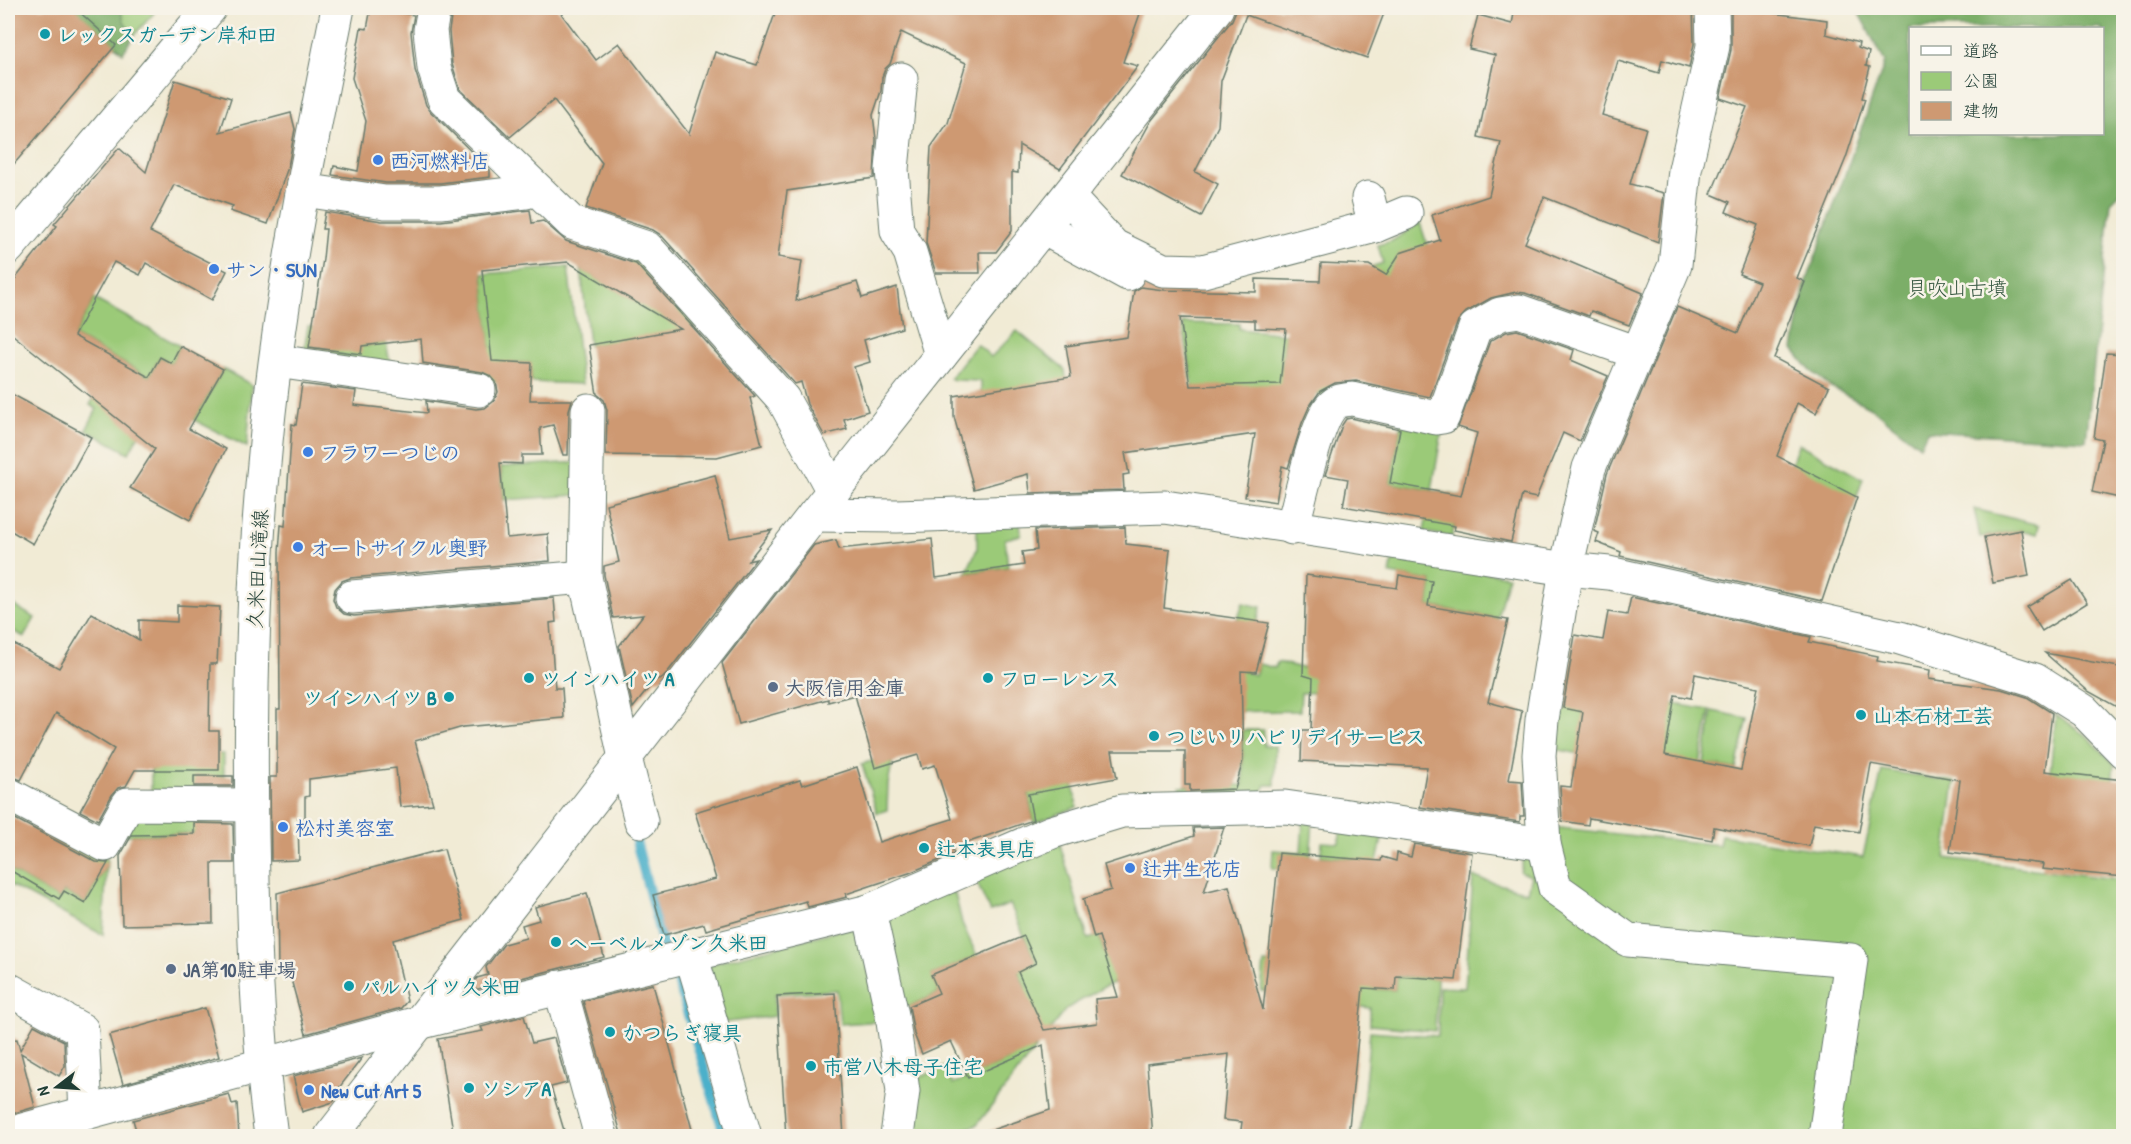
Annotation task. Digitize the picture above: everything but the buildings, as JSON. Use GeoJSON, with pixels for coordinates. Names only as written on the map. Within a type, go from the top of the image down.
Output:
{"type":"FeatureCollection","features":[{"type":"Feature","properties":{"kind":"street"},"geometry":{"type":"LineString","coordinates":[[8,248],[210,8]]}},
{"type":"Feature","properties":{"kind":"street","name":"久米田山滝線"},"geometry":{"type":"LineString","coordinates":[[271,1137],[262,1065],[254,959],[251,804],[253,604],[264,462],[276,361],[303,190],[338,8]]}},
{"type":"Feature","properties":{"kind":"street"},"geometry":{"type":"LineString","coordinates":[[434,8],[430,30],[434,68],[444,99],[572,223],[647,248],[783,399],[823,503]]}},
{"type":"Feature","properties":{"kind":"street"},"geometry":{"type":"LineString","coordinates":[[331,1137],[823,503],[1217,8]]}},
{"type":"Feature","properties":{"kind":"street"},"geometry":{"type":"LineString","coordinates":[[1712,8],[1713,46],[1685,170],[1675,265],[1589,468],[1566,569],[1542,720],[1539,755],[1544,844],[1555,888],[1628,940],[1851,960],[1825,1137]]}},
{"type":"Feature","properties":{"kind":"street"},"geometry":{"type":"LineString","coordinates":[[901,79],[892,170],[897,231],[910,252],[941,355]]}},
{"type":"Feature","properties":{"kind":"street"},"geometry":{"type":"LineString","coordinates":[[303,190],[385,202],[441,202],[526,192]]}},
{"type":"Feature","properties":{"kind":"street"},"geometry":{"type":"LineString","coordinates":[[1068,197],[1114,246],[1163,270],[1203,271],[1233,249],[1372,212],[1406,213]]}},
{"type":"Feature","properties":{"kind":"street"},"geometry":{"type":"LineString","coordinates":[[1043,228],[1131,276],[1156,285],[1182,289]]}},
{"type":"Feature","properties":{"kind":"street"},"geometry":{"type":"LineString","coordinates":[[1292,528],[1318,433],[1330,407],[1339,400],[1352,399],[1436,418],[1443,417],[1475,328],[1500,314],[1519,311],[1638,353]]}},
{"type":"Feature","properties":{"kind":"street"},"geometry":{"type":"LineString","coordinates":[[276,361],[479,390]]}},
{"type":"Feature","properties":{"kind":"street"},"geometry":{"type":"LineString","coordinates":[[588,410],[585,577],[641,821]]}},
{"type":"Feature","properties":{"kind":"street"},"geometry":{"type":"LineString","coordinates":[[823,503],[897,516],[1165,507],[1566,569],[1609,573],[1900,638],[2035,680],[2084,711],[2124,752]]}},
{"type":"Feature","properties":{"kind":"street"},"geometry":{"type":"LineString","coordinates":[[352,597],[585,577]]}},
{"type":"Feature","properties":{"kind":"street"},"geometry":{"type":"LineString","coordinates":[[8,794],[105,845],[128,804],[251,804]]}},
{"type":"Feature","properties":{"kind":"street"},"geometry":{"type":"LineString","coordinates":[[8,1134],[418,1023],[869,911],[1052,832],[1122,811],[1285,807],[1544,844]]}},
{"type":"Feature","properties":{"kind":"street"},"geometry":{"type":"LineString","coordinates":[[869,911],[892,1015],[903,1091],[897,1137]]}},
{"type":"Feature","properties":{"kind":"street"},"geometry":{"type":"LineString","coordinates":[[691,955],[745,1137]]}},
{"type":"Feature","properties":{"kind":"street"},"geometry":{"type":"LineString","coordinates":[[560,987],[601,1137]]}},
{"type":"Feature","properties":{"kind":"street"},"geometry":{"type":"LineString","coordinates":[[8,989],[82,1030],[86,1113]]}},
{"type":"Feature","properties":{"kind":"green space"},"geometry":{"type":"Polygon","coordinates":[[[75,8],[120,8],[125,24],[134,35],[123,53],[98,29],[53,47],[75,8]]]}},
{"type":"Feature","properties":{"kind":"green space"},"geometry":{"type":"Polygon","coordinates":[[[120,8],[150,8],[154,13],[134,35],[125,24],[120,8]]]}},
{"type":"Feature","properties":{"kind":"green space","name":"貝吹山古墳"},"geometry":{"type":"Polygon","coordinates":[[[1856,8],[2123,8],[2123,190],[2111,202],[2086,441],[1927,431],[1920,446],[1871,408],[1831,387],[1810,370],[1793,349],[1804,289],[1885,62],[1856,8]]]}},
{"type":"Feature","properties":{"kind":"green space"},"geometry":{"type":"Polygon","coordinates":[[[1420,223],[1442,289],[1356,269],[1383,263],[1378,245],[1392,241],[1420,223]]]}},
{"type":"Feature","properties":{"kind":"green space"},"geometry":{"type":"Polygon","coordinates":[[[643,254],[702,320],[688,332],[589,345],[581,269],[643,306],[656,283],[627,266],[631,259],[643,254]]]}},
{"type":"Feature","properties":{"kind":"green space"},"geometry":{"type":"Polygon","coordinates":[[[568,267],[582,384],[531,382],[531,363],[509,362],[507,380],[493,382],[469,378],[468,359],[490,347],[483,274],[568,267]]]}},
{"type":"Feature","properties":{"kind":"green space"},"geometry":{"type":"Polygon","coordinates":[[[94,299],[180,346],[171,363],[160,357],[149,377],[74,336],[94,299]]]}},
{"type":"Feature","properties":{"kind":"green space"},"geometry":{"type":"Polygon","coordinates":[[[1183,323],[1239,324],[1239,329],[1285,334],[1282,369],[1333,354],[1330,392],[1326,399],[1317,394],[1311,407],[1320,412],[1310,429],[1286,437],[1193,387],[1183,323]]]}},
{"type":"Feature","properties":{"kind":"green space"},"geometry":{"type":"Polygon","coordinates":[[[308,326],[351,334],[350,343],[367,346],[386,343],[390,363],[303,357],[308,326]]]}},
{"type":"Feature","properties":{"kind":"green space"},"geometry":{"type":"Polygon","coordinates":[[[1017,331],[1065,370],[1066,378],[1038,476],[1024,475],[981,410],[981,381],[950,378],[977,344],[991,357],[1017,331]]]}},
{"type":"Feature","properties":{"kind":"green space"},"geometry":{"type":"Polygon","coordinates":[[[223,369],[252,385],[247,447],[194,420],[223,369]]]}},
{"type":"Feature","properties":{"kind":"green space"},"geometry":{"type":"Polygon","coordinates":[[[107,374],[157,401],[129,453],[86,430],[97,409],[90,405],[107,374]]]}},
{"type":"Feature","properties":{"kind":"green space"},"geometry":{"type":"Polygon","coordinates":[[[1402,418],[1443,425],[1432,490],[1461,496],[1452,537],[1424,532],[1431,490],[1390,483],[1402,418]]]}},
{"type":"Feature","properties":{"kind":"green space"},"geometry":{"type":"Polygon","coordinates":[[[1799,444],[1863,478],[1847,527],[1822,519],[1791,463],[1799,444]]]}},
{"type":"Feature","properties":{"kind":"green space"},"geometry":{"type":"Polygon","coordinates":[[[579,462],[578,495],[504,500],[501,467],[579,462]]]}},
{"type":"Feature","properties":{"kind":"green space"},"geometry":{"type":"Polygon","coordinates":[[[1974,509],[2039,525],[2037,534],[2021,530],[1980,537],[1974,509]]]}},
{"type":"Feature","properties":{"kind":"green space"},"geometry":{"type":"Polygon","coordinates":[[[1020,521],[1021,535],[1005,539],[1008,567],[966,573],[977,549],[977,524],[1020,521]]]}},
{"type":"Feature","properties":{"kind":"green space"},"geometry":{"type":"Polygon","coordinates":[[[1393,558],[1508,576],[1497,618],[1428,606],[1432,581],[1390,574],[1393,558]]]}},
{"type":"Feature","properties":{"kind":"green space"},"geometry":{"type":"Polygon","coordinates":[[[8,602],[35,618],[24,637],[8,628],[8,602]]]}},
{"type":"Feature","properties":{"kind":"green space"},"geometry":{"type":"Polygon","coordinates":[[[1243,603],[1261,607],[1246,664],[1239,670],[1255,675],[1259,664],[1275,668],[1277,662],[1327,674],[1353,691],[1301,693],[1300,711],[1201,712],[1222,663],[1243,603]]]}},
{"type":"Feature","properties":{"kind":"green space"},"geometry":{"type":"Polygon","coordinates":[[[1581,688],[1710,710],[1698,775],[1663,769],[1581,688]]]}},
{"type":"Feature","properties":{"kind":"green space"},"geometry":{"type":"Polygon","coordinates":[[[1059,700],[1077,807],[1034,823],[1028,794],[1059,700]]]}},
{"type":"Feature","properties":{"kind":"green space"},"geometry":{"type":"Polygon","coordinates":[[[1561,703],[1578,706],[1583,714],[1591,756],[1549,748],[1561,703]]]}},
{"type":"Feature","properties":{"kind":"green space"},"geometry":{"type":"Polygon","coordinates":[[[1712,711],[1747,718],[1736,769],[1704,763],[1712,711]]]}},
{"type":"Feature","properties":{"kind":"green space"},"geometry":{"type":"Polygon","coordinates":[[[2056,715],[2088,737],[2114,764],[2112,785],[2050,772],[2056,715]]]}},
{"type":"Feature","properties":{"kind":"green space"},"geometry":{"type":"Polygon","coordinates":[[[1243,730],[1263,730],[1264,746],[1275,746],[1275,785],[1266,785],[1261,794],[1180,795],[1180,786],[1243,785],[1243,730]]]}},
{"type":"Feature","properties":{"kind":"green space"},"geometry":{"type":"Polygon","coordinates":[[[224,754],[224,776],[195,776],[194,793],[151,793],[151,770],[224,754]]]}},
{"type":"Feature","properties":{"kind":"green space"},"geometry":{"type":"Polygon","coordinates":[[[894,754],[888,784],[887,810],[877,813],[862,764],[894,754]]]}},
{"type":"Feature","properties":{"kind":"green space"},"geometry":{"type":"Polygon","coordinates":[[[1882,770],[1955,782],[1945,858],[2123,880],[2123,1136],[1360,1136],[1370,1031],[1438,1036],[1439,987],[1465,988],[1473,877],[1527,892],[1531,876],[1520,872],[1525,852],[1552,827],[1719,845],[1721,835],[1863,857],[1882,770]]]}},
{"type":"Feature","properties":{"kind":"green space"},"geometry":{"type":"Polygon","coordinates":[[[135,817],[219,818],[225,825],[211,833],[126,835],[135,817]]]}},
{"type":"Feature","properties":{"kind":"green space"},"geometry":{"type":"Polygon","coordinates":[[[1303,821],[1313,822],[1309,871],[1272,868],[1273,850],[1301,852],[1303,821]]]}},
{"type":"Feature","properties":{"kind":"green space"},"geometry":{"type":"Polygon","coordinates":[[[1341,825],[1384,831],[1365,913],[1374,989],[1395,990],[1396,977],[1437,978],[1435,1031],[1370,1025],[1370,1008],[1312,1001],[1312,997],[1261,991],[1264,963],[1334,969],[1354,859],[1321,856],[1322,842],[1339,843],[1341,825]]]}},
{"type":"Feature","properties":{"kind":"green space"},"geometry":{"type":"Polygon","coordinates":[[[57,833],[107,859],[103,935],[8,884],[8,869],[59,899],[64,891],[85,903],[104,870],[44,854],[57,833]]]}},
{"type":"Feature","properties":{"kind":"green space"},"geometry":{"type":"Polygon","coordinates":[[[1059,841],[1088,939],[1099,936],[1104,952],[1113,950],[1118,981],[1066,1009],[977,1125],[944,1136],[903,1136],[911,1081],[945,1067],[953,1084],[1013,1058],[1016,993],[1025,988],[1018,971],[1036,963],[1010,904],[990,912],[977,883],[978,875],[1059,841]]]}},
{"type":"Feature","properties":{"kind":"green space"},"geometry":{"type":"Polygon","coordinates":[[[945,888],[955,894],[962,923],[977,956],[932,975],[939,993],[903,1009],[879,918],[945,888]]]}},
{"type":"Feature","properties":{"kind":"green space"},"geometry":{"type":"Polygon","coordinates":[[[848,928],[859,934],[882,1021],[840,1024],[837,990],[775,994],[775,1016],[721,1023],[706,975],[711,964],[848,928]]]}},
{"type":"Feature","properties":{"kind":"waterway"},"geometry":{"type":"LineString","coordinates":[[636,841],[664,949]]}},
{"type":"Feature","properties":{"kind":"waterway"},"geometry":{"type":"LineString","coordinates":[[676,975],[725,1136]]}},
{"type":"Feature","properties":{"kind":"place","name":"レックスガーデン岸和田"},"geometry":{"type":"Point","coordinates":[45,34]}},
{"type":"Feature","properties":{"kind":"place","name":"西河燃料店"},"geometry":{"type":"Point","coordinates":[378,160]}},
{"type":"Feature","properties":{"kind":"place","name":"サン・SUN"},"geometry":{"type":"Point","coordinates":[214,269]}},
{"type":"Feature","properties":{"kind":"place","name":"フラワーつじの"},"geometry":{"type":"Point","coordinates":[308,452]}},
{"type":"Feature","properties":{"kind":"place","name":"オートサイクル奥野"},"geometry":{"type":"Point","coordinates":[298,547]}},
{"type":"Feature","properties":{"kind":"place","name":"ツインハイツ A"},"geometry":{"type":"Point","coordinates":[529,678]}},
{"type":"Feature","properties":{"kind":"place","name":"フローレンス"},"geometry":{"type":"Point","coordinates":[988,678]}},
{"type":"Feature","properties":{"kind":"place","name":"大阪信用金庫"},"geometry":{"type":"Point","coordinates":[773,687]}},
{"type":"Feature","properties":{"kind":"place","name":"ツインハイツ B"},"geometry":{"type":"Point","coordinates":[449,697]}},
{"type":"Feature","properties":{"kind":"place","name":"山本石材工芸"},"geometry":{"type":"Point","coordinates":[1861,715]}},
{"type":"Feature","properties":{"kind":"place","name":"つじいリハビリデイサービス"},"geometry":{"type":"Point","coordinates":[1154,736]}},
{"type":"Feature","properties":{"kind":"place","name":"松村美容室"},"geometry":{"type":"Point","coordinates":[283,827]}},
{"type":"Feature","properties":{"kind":"place","name":"辻本表具店"},"geometry":{"type":"Point","coordinates":[924,848]}},
{"type":"Feature","properties":{"kind":"place","name":"辻井生花店"},"geometry":{"type":"Point","coordinates":[1130,868]}},
{"type":"Feature","properties":{"kind":"place","name":"ヘーベルメゾン久米田"},"geometry":{"type":"Point","coordinates":[556,942]}},
{"type":"Feature","properties":{"kind":"place","name":"JA第10駐車場"},"geometry":{"type":"Point","coordinates":[171,969]}},
{"type":"Feature","properties":{"kind":"place","name":"パルハイツ久米田"},"geometry":{"type":"Point","coordinates":[349,986]}},
{"type":"Feature","properties":{"kind":"place","name":"かつらぎ寝具"},"geometry":{"type":"Point","coordinates":[610,1032]}},
{"type":"Feature","properties":{"kind":"place","name":"市営八木母子住宅"},"geometry":{"type":"Point","coordinates":[811,1066]}},
{"type":"Feature","properties":{"kind":"place","name":"ソシアA"},"geometry":{"type":"Point","coordinates":[469,1088]}},
{"type":"Feature","properties":{"kind":"place","name":"New Cut Art 5"},"geometry":{"type":"Point","coordinates":[309,1090]}}]}
